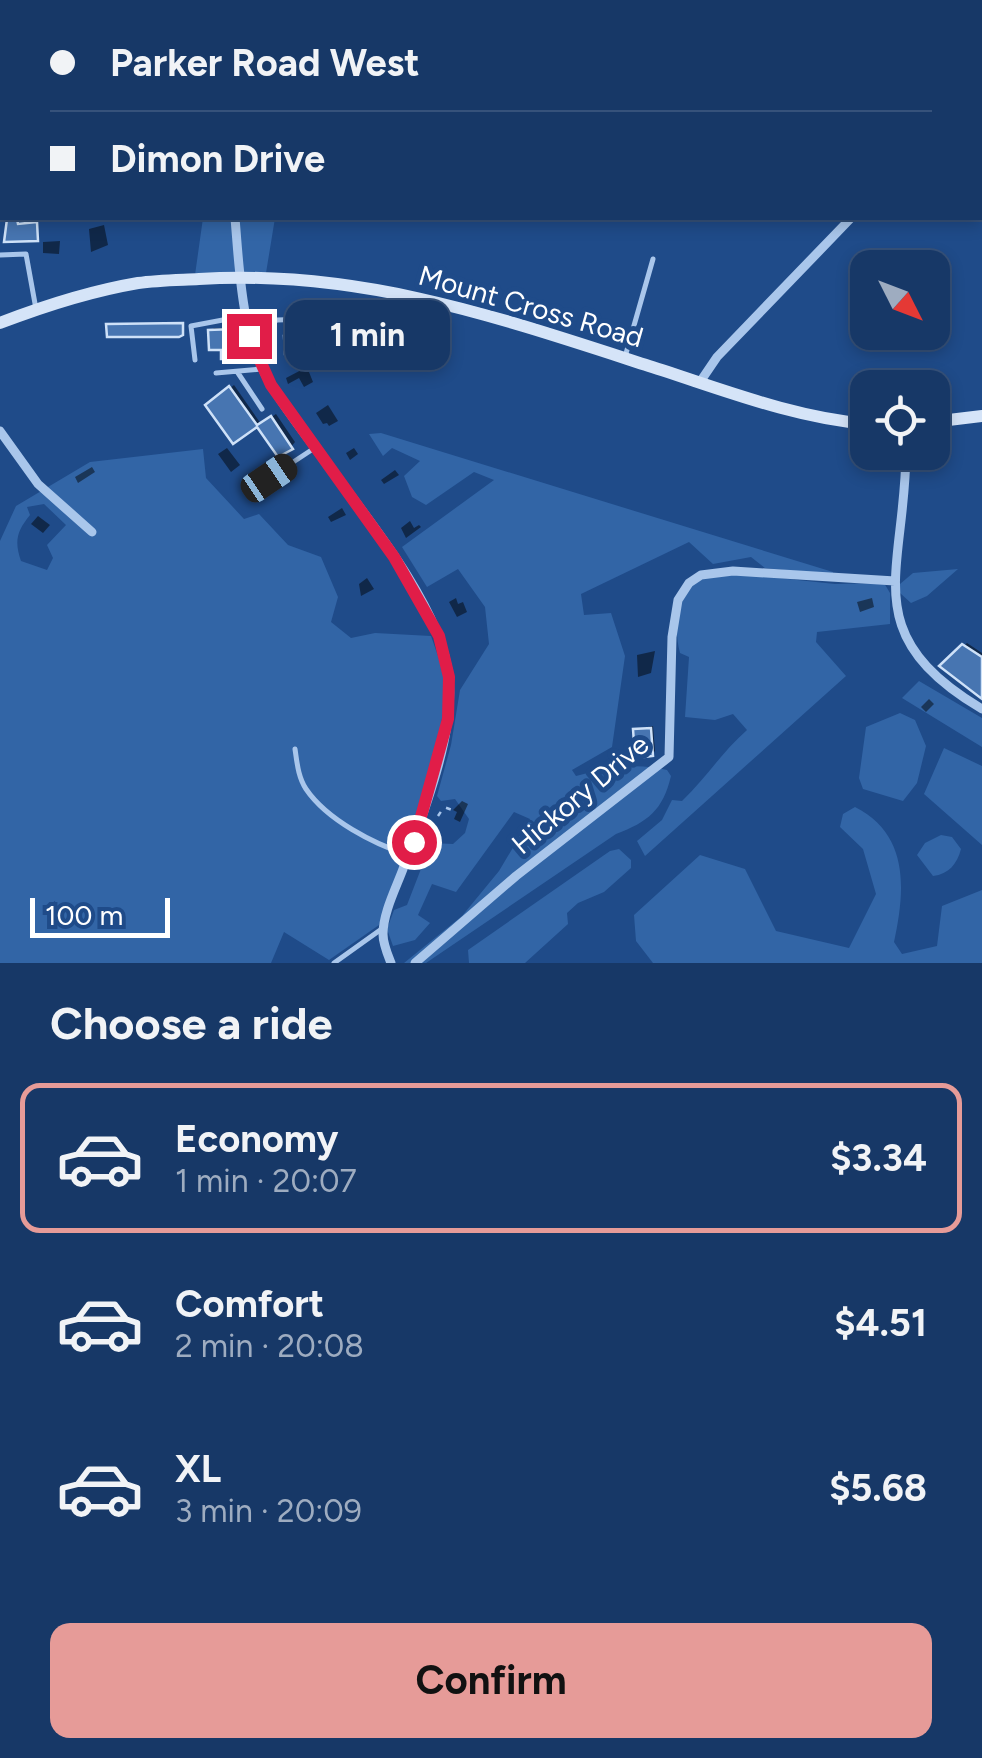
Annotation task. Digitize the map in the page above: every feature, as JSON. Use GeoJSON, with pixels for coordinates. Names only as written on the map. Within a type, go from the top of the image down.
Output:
{"type":"FeatureCollection","features":[{"type":"Feature","properties":{"kind":"main road","name":"Mount Cross Road"},"geometry":{"type":"LineString","coordinates":[[0,321],[139,282],[241,276],[328,281],[430,299],[807,414],[850,421]]}},
{"type":"Feature","properties":{"kind":"main road"},"geometry":{"type":"LineString","coordinates":[[950,420],[982,416]]}},
{"type":"Feature","properties":{"kind":"street"},"geometry":{"type":"LineString","coordinates":[[235,220],[244,316],[271,385],[409,581],[439,636],[445,657],[450,698],[446,729],[383,928],[390,963]]}},
{"type":"Feature","properties":{"kind":"street"},"geometry":{"type":"LineString","coordinates":[[700,382],[717,357],[850,220]]}},
{"type":"Feature","properties":{"kind":"street"},"geometry":{"type":"LineString","coordinates":[[0,431],[38,484],[92,532]]}},
{"type":"Feature","properties":{"kind":"street"},"geometry":{"type":"LineString","coordinates":[[904,470],[896,609],[918,658],[939,680],[982,709]]}},
{"type":"Feature","properties":{"kind":"street","name":"Hickory Drive"},"geometry":{"type":"LineString","coordinates":[[414,963],[516,876],[669,756],[672,637],[678,600],[689,583],[701,575],[733,571],[895,580]]}},
{"type":"Feature","properties":{"kind":"lane"},"geometry":{"type":"LineString","coordinates":[[0,254],[26,254],[36,310]]}},
{"type":"Feature","properties":{"kind":"lane"},"geometry":{"type":"LineString","coordinates":[[625,358],[653,258]]}},
{"type":"Feature","properties":{"kind":"lane"},"geometry":{"type":"LineString","coordinates":[[194,360],[192,326],[244,316]]}},
{"type":"Feature","properties":{"kind":"lane"},"geometry":{"type":"LineString","coordinates":[[249,336],[277,320],[342,318]]}},
{"type":"Feature","properties":{"kind":"lane"},"geometry":{"type":"LineString","coordinates":[[216,373],[264,368]]}},
{"type":"Feature","properties":{"kind":"lane"},"geometry":{"type":"LineString","coordinates":[[238,373],[262,408]]}},
{"type":"Feature","properties":{"kind":"lane"},"geometry":{"type":"LineString","coordinates":[[269,478],[316,447]]}},
{"type":"Feature","properties":{"kind":"lane"},"geometry":{"type":"LineString","coordinates":[[296,749],[303,784],[314,799],[380,844],[408,855]]}},
{"type":"Feature","properties":{"kind":"lane"},"geometry":{"type":"LineString","coordinates":[[334,963],[383,928]]}},
{"type":"Feature","properties":{"kind":"path"},"geometry":{"type":"LineString","coordinates":[[438,816],[444,807],[455,811]]}},
{"type":"Feature","properties":{"kind":"shaded area"},"geometry":{"type":"Polygon","coordinates":[[[203,220],[275,220],[266,273],[195,275],[203,220]]]}},
{"type":"Feature","properties":{"kind":"shaded area"},"geometry":{"type":"Polygon","coordinates":[[[381,433],[833,572],[765,568],[751,557],[713,564],[689,542],[581,594],[584,615],[611,613],[625,656],[612,747],[572,770],[576,776],[632,766],[667,770],[671,776],[664,798],[637,825],[616,834],[426,963],[404,963],[462,916],[499,871],[530,819],[514,812],[456,892],[432,884],[418,915],[430,923],[415,940],[393,946],[387,929],[394,910],[407,905],[431,843],[453,844],[465,833],[469,819],[455,799],[441,801],[437,796],[460,690],[489,644],[485,607],[458,569],[427,587],[402,547],[494,480],[474,472],[426,505],[412,497],[404,476],[420,461],[392,448],[383,456],[369,434],[381,433]]]}},
{"type":"Feature","properties":{"kind":"shaded area"},"geometry":{"type":"Polygon","coordinates":[[[203,449],[206,478],[244,519],[259,514],[288,545],[321,557],[338,597],[331,622],[351,638],[375,633],[431,636],[444,673],[445,702],[437,746],[407,849],[379,925],[329,960],[284,932],[271,963],[0,963],[0,541],[16,506],[90,462],[203,449]],[[44,504],[27,507],[30,515],[17,542],[21,561],[47,570],[53,558],[47,545],[66,525],[44,504]]]}},
{"type":"Feature","properties":{"kind":"shaded area"},"geometry":{"type":"Polygon","coordinates":[[[958,569],[927,596],[911,603],[900,593],[900,584],[913,573],[958,569]]]}},
{"type":"Feature","properties":{"kind":"shaded area"},"geometry":{"type":"Polygon","coordinates":[[[708,574],[835,584],[884,583],[890,593],[890,624],[817,632],[816,642],[846,676],[645,856],[637,841],[662,820],[672,800],[682,801],[747,730],[733,714],[715,720],[685,717],[689,657],[680,653],[677,620],[682,598],[695,580],[708,574]]]}},
{"type":"Feature","properties":{"kind":"shaded area"},"geometry":{"type":"Polygon","coordinates":[[[919,681],[982,718],[982,747],[902,698],[919,681]]]}},
{"type":"Feature","properties":{"kind":"shaded area"},"geometry":{"type":"Polygon","coordinates":[[[900,713],[915,720],[926,746],[917,783],[903,801],[863,789],[859,778],[866,727],[900,713]]]}},
{"type":"Feature","properties":{"kind":"shaded area"},"geometry":{"type":"Polygon","coordinates":[[[944,748],[982,766],[982,845],[924,794],[944,748]]]}},
{"type":"Feature","properties":{"kind":"shaded area"},"geometry":{"type":"Polygon","coordinates":[[[855,807],[886,833],[894,849],[901,884],[894,942],[902,954],[937,946],[942,906],[982,890],[982,963],[653,963],[636,941],[634,915],[700,855],[745,869],[776,931],[849,948],[876,894],[863,849],[840,827],[843,814],[855,807]]]}},
{"type":"Feature","properties":{"kind":"shaded area"},"geometry":{"type":"Polygon","coordinates":[[[941,835],[952,837],[961,849],[952,867],[933,876],[917,855],[925,843],[941,835]]]}},
{"type":"Feature","properties":{"kind":"shaded area"},"geometry":{"type":"Polygon","coordinates":[[[619,849],[631,860],[631,868],[604,892],[578,903],[567,913],[568,924],[525,963],[469,963],[468,950],[610,851],[619,849]]]}},
{"type":"Feature","properties":{"kind":"building"},"geometry":{"type":"Polygon","coordinates":[[[7,220],[17,220],[18,224],[37,222],[38,241],[4,242],[7,220]]]}},
{"type":"Feature","properties":{"kind":"building"},"geometry":{"type":"Polygon","coordinates":[[[183,323],[183,335],[179,337],[107,337],[106,324],[183,323]]]}},
{"type":"Feature","properties":{"kind":"building"},"geometry":{"type":"Polygon","coordinates":[[[234,329],[232,359],[221,359],[221,350],[209,350],[208,330],[234,329]]]}},
{"type":"Feature","properties":{"kind":"building"},"geometry":{"type":"Polygon","coordinates":[[[345,334],[345,354],[285,354],[284,336],[345,334]]]}},
{"type":"Feature","properties":{"kind":"building"},"geometry":{"type":"Polygon","coordinates":[[[229,386],[257,425],[271,416],[293,449],[278,457],[257,427],[233,444],[205,405],[229,386]]]}},
{"type":"Feature","properties":{"kind":"building"},"geometry":{"type":"Polygon","coordinates":[[[962,644],[982,657],[982,699],[939,666],[962,644]]]}},
{"type":"Feature","properties":{"kind":"building"},"geometry":{"type":"Polygon","coordinates":[[[651,728],[653,756],[635,758],[633,729],[651,728]]]}},
{"type":"Feature","properties":{"kind":"route"},"geometry":{"type":"LineString","coordinates":[[249,336],[271,385],[394,557],[439,636],[449,677],[448,719],[414,842]]}}]}
